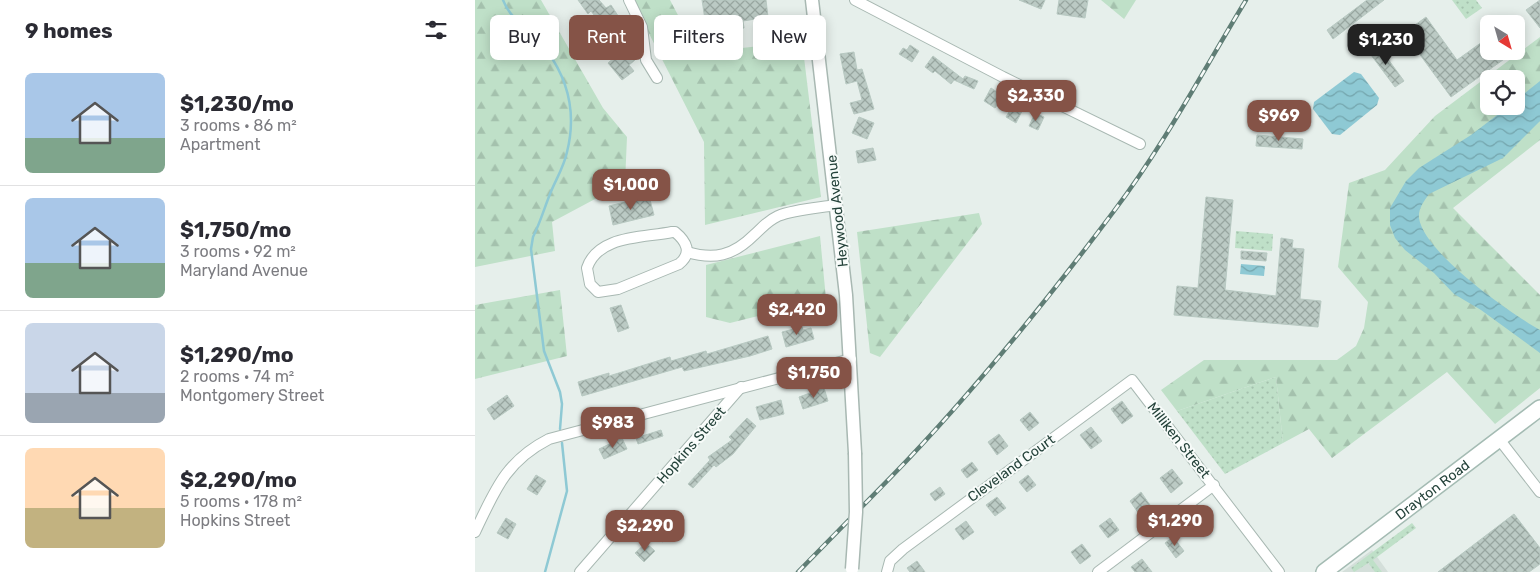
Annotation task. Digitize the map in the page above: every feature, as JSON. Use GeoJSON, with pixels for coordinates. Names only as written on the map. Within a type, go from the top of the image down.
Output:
{"type":"FeatureCollection","features":[{"type":"Feature","properties":{"kind":"main road","name":"Drayton Road"},"geometry":{"type":"LineString","coordinates":[[1324,572],[1540,408]]}},
{"type":"Feature","properties":{"kind":"street"},"geometry":{"type":"LineString","coordinates":[[629,0],[642,26],[646,60],[657,78]]}},
{"type":"Feature","properties":{"kind":"street","name":"Heywood Avenue"},"geometry":{"type":"LineString","coordinates":[[812,0],[836,205],[851,358],[856,512],[851,570]]}},
{"type":"Feature","properties":{"kind":"street"},"geometry":{"type":"LineString","coordinates":[[855,0],[1003,77],[1140,144]]}},
{"type":"Feature","properties":{"kind":"street"},"geometry":{"type":"LineString","coordinates":[[687,252],[704,258],[721,256],[738,248],[754,236],[766,222],[781,215],[836,205]]}},
{"type":"Feature","properties":{"kind":"street"},"geometry":{"type":"LineString","coordinates":[[675,232],[685,242],[687,252],[679,264],[612,291],[598,292],[587,279],[587,268],[593,255],[607,244],[615,241],[675,232]]}},
{"type":"Feature","properties":{"kind":"street"},"geometry":{"type":"LineString","coordinates":[[475,532],[502,477],[523,455],[536,446],[564,435],[851,358]]}},
{"type":"Feature","properties":{"kind":"street","name":"Milliken Street"},"geometry":{"type":"LineString","coordinates":[[1132,380],[1279,572]]}},
{"type":"Feature","properties":{"kind":"street","name":"Cleveland Court"},"geometry":{"type":"LineString","coordinates":[[887,572],[888,564],[892,558],[963,503],[1132,380]]}},
{"type":"Feature","properties":{"kind":"street","name":"Hopkins Street"},"geometry":{"type":"LineString","coordinates":[[580,572],[742,386]]}},
{"type":"Feature","properties":{"kind":"street"},"geometry":{"type":"LineString","coordinates":[[1499,439],[1540,492]]}},
{"type":"Feature","properties":{"kind":"street"},"geometry":{"type":"LineString","coordinates":[[1098,572],[1214,485]]}},
{"type":"Feature","properties":{"kind":"shaded area"},"geometry":{"type":"Polygon","coordinates":[[[1372,550],[1388,572],[1342,572],[1372,550]]]}},
{"type":"Feature","properties":{"kind":"green space"},"geometry":{"type":"Polygon","coordinates":[[[475,0],[541,0],[550,15],[490,15],[490,60],[559,60],[559,31],[569,49],[569,60],[575,60],[603,108],[627,137],[625,183],[552,222],[555,251],[475,267],[475,0]]]}},
{"type":"Feature","properties":{"kind":"green space"},"geometry":{"type":"Polygon","coordinates":[[[632,0],[670,0],[678,15],[654,15],[654,43],[644,24],[644,15],[640,15],[632,0]]]}},
{"type":"Feature","properties":{"kind":"green space"},"geometry":{"type":"Polygon","coordinates":[[[1101,0],[1136,0],[1124,19],[1101,0]]]}},
{"type":"Feature","properties":{"kind":"green space"},"geometry":{"type":"Polygon","coordinates":[[[1452,0],[1476,0],[1482,8],[1466,19],[1452,0]]]}},
{"type":"Feature","properties":{"kind":"green space"},"geometry":{"type":"Polygon","coordinates":[[[1540,37],[1540,140],[1453,208],[1540,295],[1540,388],[1495,424],[1447,372],[1332,458],[1309,429],[1283,443],[1276,377],[1177,411],[1161,390],[1204,360],[1337,360],[1356,346],[1364,328],[1368,302],[1338,267],[1349,183],[1385,170],[1435,116],[1480,82],[1480,115],[1525,115],[1525,70],[1496,70],[1509,60],[1525,60],[1525,48],[1540,37]]]}},
{"type":"Feature","properties":{"kind":"green space"},"geometry":{"type":"Polygon","coordinates":[[[753,47],[753,60],[804,60],[821,197],[705,225],[704,142],[662,60],[743,60],[743,48],[753,47]]]}},
{"type":"Feature","properties":{"kind":"green space"},"geometry":{"type":"Polygon","coordinates":[[[979,213],[982,224],[880,357],[870,353],[857,232],[979,213]]]}},
{"type":"Feature","properties":{"kind":"green space"},"geometry":{"type":"Polygon","coordinates":[[[1236,231],[1273,234],[1272,251],[1235,248],[1236,231]]]}},
{"type":"Feature","properties":{"kind":"green space"},"geometry":{"type":"Polygon","coordinates":[[[820,236],[826,299],[730,323],[706,317],[706,265],[820,236]]]}},
{"type":"Feature","properties":{"kind":"green space"},"geometry":{"type":"Polygon","coordinates":[[[560,290],[567,356],[475,379],[475,305],[560,290]]]}},
{"type":"Feature","properties":{"kind":"green space"},"geometry":{"type":"Polygon","coordinates":[[[1276,377],[1283,443],[1225,474],[1177,411],[1276,377]]]}},
{"type":"Feature","properties":{"kind":"green space"},"geometry":{"type":"Polygon","coordinates":[[[1412,523],[1416,528],[1373,560],[1382,572],[1375,572],[1369,564],[1370,562],[1354,572],[1351,568],[1412,523]]]}},
{"type":"Feature","properties":{"kind":"water"},"geometry":{"type":"Polygon","coordinates":[[[1354,72],[1361,74],[1379,98],[1377,105],[1340,135],[1332,134],[1313,109],[1314,102],[1354,72]]]}},
{"type":"Feature","properties":{"kind":"water"},"geometry":{"type":"Polygon","coordinates":[[[1540,81],[1540,121],[1503,158],[1429,194],[1419,211],[1419,218],[1424,232],[1436,248],[1470,281],[1540,330],[1540,353],[1481,310],[1454,294],[1434,273],[1405,250],[1395,238],[1390,225],[1390,208],[1406,181],[1419,168],[1471,135],[1497,115],[1525,115],[1525,93],[1540,81]]]}},
{"type":"Feature","properties":{"kind":"water"},"geometry":{"type":"Polygon","coordinates":[[[1241,264],[1265,266],[1264,276],[1240,274],[1241,264]]]}},
{"type":"Feature","properties":{"kind":"building"},"geometry":{"type":"Polygon","coordinates":[[[578,0],[599,0],[606,8],[611,5],[617,15],[594,15],[591,11],[588,14],[578,0]]]}},
{"type":"Feature","properties":{"kind":"building"},"geometry":{"type":"Polygon","coordinates":[[[702,0],[766,0],[768,15],[753,15],[753,19],[743,21],[743,15],[704,15],[702,0]]]}},
{"type":"Feature","properties":{"kind":"building"},"geometry":{"type":"Polygon","coordinates":[[[1019,0],[1045,0],[1041,9],[1019,0]]]}},
{"type":"Feature","properties":{"kind":"building"},"geometry":{"type":"Polygon","coordinates":[[[1059,0],[1088,0],[1085,18],[1057,14],[1059,0]]]}},
{"type":"Feature","properties":{"kind":"building"},"geometry":{"type":"Polygon","coordinates":[[[1367,0],[1384,0],[1333,39],[1327,30],[1367,0]]]}},
{"type":"Feature","properties":{"kind":"building"},"geometry":{"type":"Polygon","coordinates":[[[1540,0],[1540,28],[1526,10],[1540,0]]]}},
{"type":"Feature","properties":{"kind":"building"},"geometry":{"type":"Polygon","coordinates":[[[1426,17],[1457,60],[1480,43],[1480,60],[1503,60],[1489,70],[1480,70],[1480,76],[1451,97],[1404,33],[1426,17]]]}},
{"type":"Feature","properties":{"kind":"building"},"geometry":{"type":"Polygon","coordinates":[[[1377,44],[1404,81],[1395,87],[1368,51],[1377,44]]]}},
{"type":"Feature","properties":{"kind":"building"},"geometry":{"type":"Polygon","coordinates":[[[910,45],[919,51],[912,62],[899,54],[903,48],[907,50],[910,45]]]}},
{"type":"Feature","properties":{"kind":"building"},"geometry":{"type":"Polygon","coordinates":[[[854,52],[857,70],[862,69],[874,109],[854,114],[850,103],[862,100],[857,81],[846,84],[840,54],[854,52]]]}},
{"type":"Feature","properties":{"kind":"building"},"geometry":{"type":"Polygon","coordinates":[[[933,56],[963,79],[965,76],[978,81],[974,89],[954,80],[951,84],[935,71],[933,73],[925,67],[933,56]]]}},
{"type":"Feature","properties":{"kind":"building"},"geometry":{"type":"Polygon","coordinates":[[[612,60],[635,60],[629,65],[634,71],[622,80],[608,63],[612,60]]]}},
{"type":"Feature","properties":{"kind":"building"},"geometry":{"type":"Polygon","coordinates":[[[991,88],[1003,96],[995,108],[984,101],[991,88]]]}},
{"type":"Feature","properties":{"kind":"building"},"geometry":{"type":"Polygon","coordinates":[[[1015,101],[1024,107],[1016,123],[1006,117],[1015,101]]]}},
{"type":"Feature","properties":{"kind":"building"},"geometry":{"type":"Polygon","coordinates":[[[1035,113],[1044,117],[1038,130],[1029,126],[1035,113]]]}},
{"type":"Feature","properties":{"kind":"building"},"geometry":{"type":"Polygon","coordinates":[[[859,117],[874,123],[867,139],[852,133],[859,117]]]}},
{"type":"Feature","properties":{"kind":"building"},"geometry":{"type":"Polygon","coordinates":[[[1257,135],[1303,139],[1302,149],[1256,146],[1257,135]]]}},
{"type":"Feature","properties":{"kind":"building"},"geometry":{"type":"Polygon","coordinates":[[[873,148],[876,160],[858,163],[856,151],[873,148]]]}},
{"type":"Feature","properties":{"kind":"building"},"geometry":{"type":"Polygon","coordinates":[[[649,196],[654,215],[613,225],[609,206],[649,196]]]}},
{"type":"Feature","properties":{"kind":"building"},"geometry":{"type":"Polygon","coordinates":[[[1206,197],[1233,200],[1225,290],[1276,296],[1281,238],[1293,240],[1292,248],[1304,249],[1300,299],[1321,301],[1318,327],[1174,315],[1177,286],[1198,288],[1206,197]]]}},
{"type":"Feature","properties":{"kind":"building"},"geometry":{"type":"Polygon","coordinates":[[[1241,251],[1267,253],[1266,261],[1241,259],[1241,251]]]}},
{"type":"Feature","properties":{"kind":"building"},"geometry":{"type":"Polygon","coordinates":[[[621,305],[629,328],[618,332],[610,308],[621,305]]]}},
{"type":"Feature","properties":{"kind":"building"},"geometry":{"type":"Polygon","coordinates":[[[802,327],[803,330],[811,328],[814,339],[786,347],[782,332],[802,327]]]}},
{"type":"Feature","properties":{"kind":"building"},"geometry":{"type":"Polygon","coordinates":[[[768,336],[772,349],[750,356],[684,371],[682,367],[582,396],[578,382],[609,373],[609,376],[670,357],[671,361],[706,351],[707,354],[768,336]]]}},
{"type":"Feature","properties":{"kind":"building"},"geometry":{"type":"Polygon","coordinates":[[[824,388],[828,401],[803,409],[799,397],[824,388]]]}},
{"type":"Feature","properties":{"kind":"building"},"geometry":{"type":"Polygon","coordinates":[[[507,395],[514,406],[494,420],[487,409],[507,395]]]}},
{"type":"Feature","properties":{"kind":"building"},"geometry":{"type":"Polygon","coordinates":[[[781,400],[784,414],[760,420],[756,407],[781,400]]]}},
{"type":"Feature","properties":{"kind":"building"},"geometry":{"type":"Polygon","coordinates":[[[1122,401],[1133,416],[1122,424],[1111,409],[1122,401]]]}},
{"type":"Feature","properties":{"kind":"building"},"geometry":{"type":"Polygon","coordinates":[[[1030,412],[1039,423],[1029,431],[1020,420],[1030,412]]]}},
{"type":"Feature","properties":{"kind":"building"},"geometry":{"type":"Polygon","coordinates":[[[747,418],[756,426],[733,454],[716,467],[714,465],[693,488],[688,484],[710,460],[708,457],[732,440],[729,437],[747,418]]]}},
{"type":"Feature","properties":{"kind":"building"},"geometry":{"type":"Polygon","coordinates":[[[1091,427],[1102,441],[1091,449],[1080,435],[1091,427]]]}},
{"type":"Feature","properties":{"kind":"building"},"geometry":{"type":"Polygon","coordinates":[[[661,430],[663,436],[638,444],[636,438],[661,430]]]}},
{"type":"Feature","properties":{"kind":"building"},"geometry":{"type":"Polygon","coordinates":[[[999,434],[1008,446],[997,455],[988,442],[999,434]]]}},
{"type":"Feature","properties":{"kind":"building"},"geometry":{"type":"Polygon","coordinates":[[[622,438],[627,449],[604,459],[599,449],[622,438]]]}},
{"type":"Feature","properties":{"kind":"building"},"geometry":{"type":"Polygon","coordinates":[[[972,462],[978,470],[967,478],[961,470],[972,462]]]}},
{"type":"Feature","properties":{"kind":"building"},"geometry":{"type":"Polygon","coordinates":[[[1172,469],[1183,483],[1171,493],[1160,478],[1172,469]]]}},
{"type":"Feature","properties":{"kind":"building"},"geometry":{"type":"Polygon","coordinates":[[[536,475],[546,481],[537,495],[527,489],[536,475]]]}},
{"type":"Feature","properties":{"kind":"building"},"geometry":{"type":"Polygon","coordinates":[[[1028,475],[1036,485],[1027,492],[1019,482],[1028,475]]]}},
{"type":"Feature","properties":{"kind":"building"},"geometry":{"type":"Polygon","coordinates":[[[940,487],[945,494],[935,501],[930,494],[940,487]]]}},
{"type":"Feature","properties":{"kind":"building"},"geometry":{"type":"Polygon","coordinates":[[[1141,492],[1150,505],[1139,514],[1130,501],[1141,492]]]}},
{"type":"Feature","properties":{"kind":"building"},"geometry":{"type":"Polygon","coordinates":[[[997,497],[1006,508],[995,516],[986,505],[997,497]]]}},
{"type":"Feature","properties":{"kind":"building"},"geometry":{"type":"Polygon","coordinates":[[[1514,514],[1540,548],[1540,564],[1529,572],[1438,572],[1514,514]]]}},
{"type":"Feature","properties":{"kind":"building"},"geometry":{"type":"Polygon","coordinates":[[[506,518],[516,524],[508,539],[497,533],[506,518]]]}},
{"type":"Feature","properties":{"kind":"building"},"geometry":{"type":"Polygon","coordinates":[[[1110,518],[1119,530],[1108,538],[1099,526],[1110,518]]]}},
{"type":"Feature","properties":{"kind":"building"},"geometry":{"type":"Polygon","coordinates":[[[663,521],[672,527],[663,542],[654,537],[663,521]]]}},
{"type":"Feature","properties":{"kind":"building"},"geometry":{"type":"Polygon","coordinates":[[[966,521],[974,532],[963,540],[955,529],[966,521]]]}},
{"type":"Feature","properties":{"kind":"building"},"geometry":{"type":"Polygon","coordinates":[[[1173,537],[1184,551],[1176,558],[1165,543],[1173,537]]]}},
{"type":"Feature","properties":{"kind":"building"},"geometry":{"type":"Polygon","coordinates":[[[646,543],[655,551],[644,562],[635,553],[646,543]]]}},
{"type":"Feature","properties":{"kind":"building"},"geometry":{"type":"Polygon","coordinates":[[[1082,544],[1091,556],[1080,564],[1071,552],[1082,544]]]}},
{"type":"Feature","properties":{"kind":"building"},"geometry":{"type":"Polygon","coordinates":[[[1142,559],[1152,572],[1135,572],[1131,567],[1142,559]]]}},
{"type":"Feature","properties":{"kind":"building"},"geometry":{"type":"Polygon","coordinates":[[[917,561],[925,572],[910,572],[907,568],[917,561]]]}},
{"type":"Feature","properties":{"kind":"waterway"},"geometry":{"type":"LineString","coordinates":[[503,0],[511,14],[547,51],[555,62],[569,99],[571,125],[566,158],[533,237],[531,249],[544,351],[560,392],[562,404],[560,429]]}},
{"type":"Feature","properties":{"kind":"waterway"},"geometry":{"type":"LineString","coordinates":[[545,572],[567,491],[562,443]]}},
{"type":"Feature","properties":{"kind":"railway"},"geometry":{"type":"LineString","coordinates":[[798,572],[950,414],[1007,348],[1061,280],[1150,160],[1246,0]]}}]}
